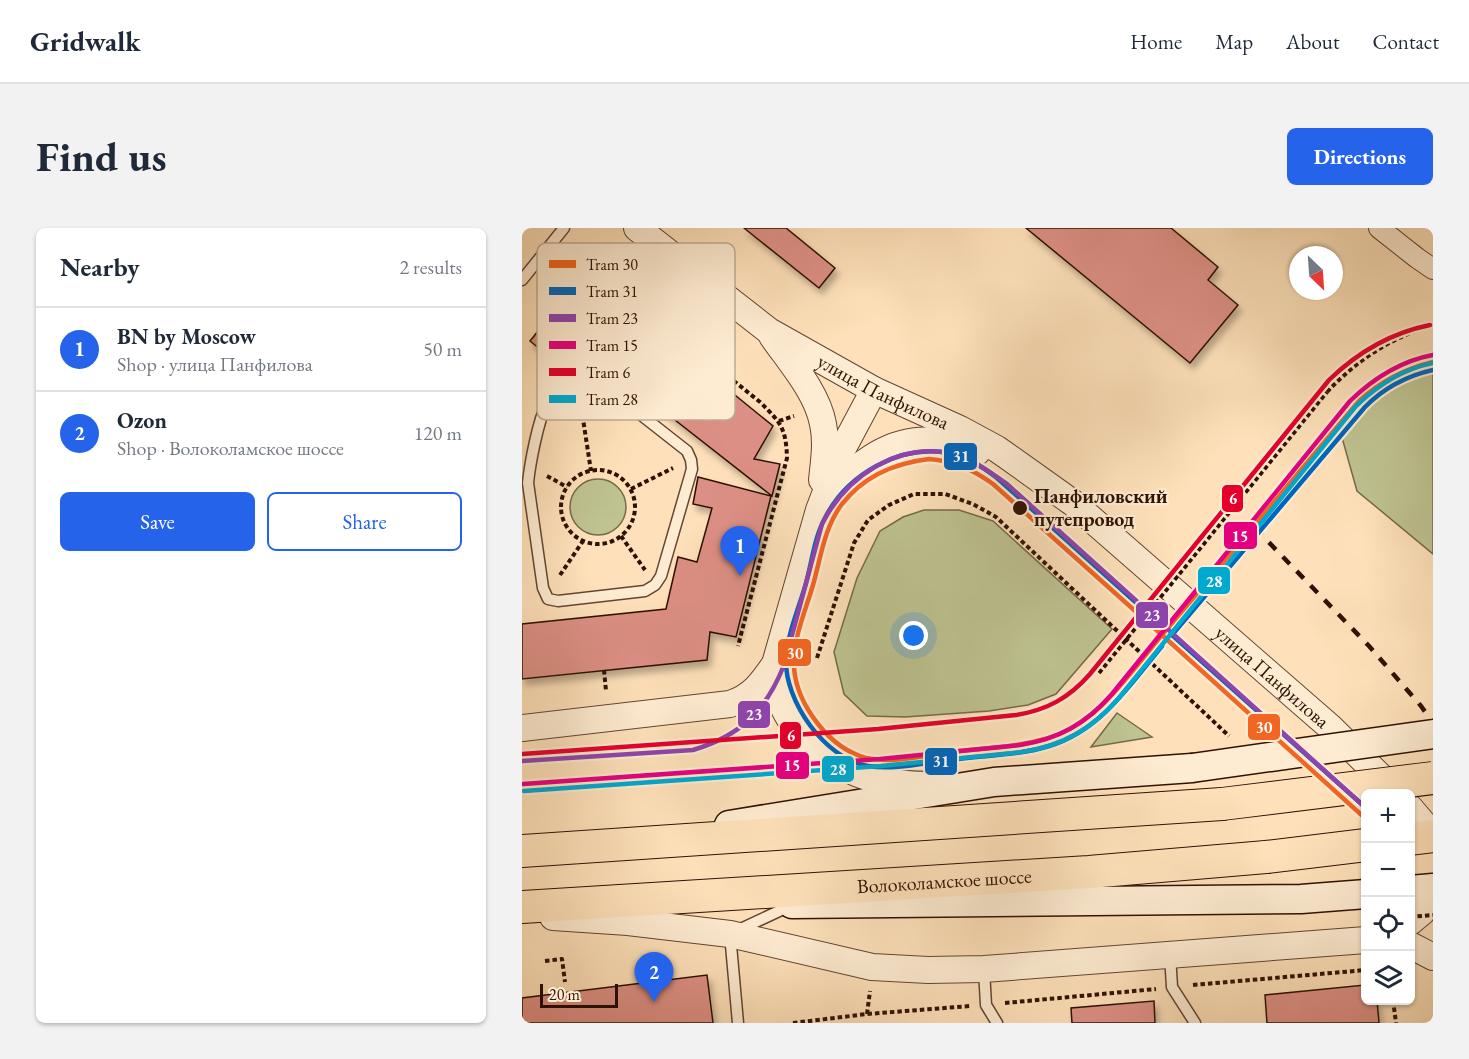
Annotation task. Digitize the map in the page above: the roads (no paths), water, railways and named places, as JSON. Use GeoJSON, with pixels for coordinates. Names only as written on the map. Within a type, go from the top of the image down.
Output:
{"type":"FeatureCollection","features":[{"type":"Feature","properties":{"kind":"main road"},"geometry":{"type":"LineString","coordinates":[[603,847],[994,782],[1192,768],[1433,734]]}},
{"type":"Feature","properties":{"kind":"main road"},"geometry":{"type":"LineString","coordinates":[[522,851],[1222,804],[1433,778]]}},
{"type":"Feature","properties":{"kind":"main road","name":"Волоколамское шоссе"},"geometry":{"type":"LineString","coordinates":[[522,907],[1089,872],[1266,857],[1361,845]]}},
{"type":"Feature","properties":{"kind":"main road"},"geometry":{"type":"LineString","coordinates":[[1415,890],[1433,888]]}},
{"type":"Feature","properties":{"kind":"main road"},"geometry":{"type":"LineString","coordinates":[[703,895],[795,904],[1301,899],[1361,894]]}},
{"type":"Feature","properties":{"kind":"street","name":"улица Панфилова"},"geometry":{"type":"LineString","coordinates":[[637,228],[656,243]]}},
{"type":"Feature","properties":{"kind":"street"},"geometry":{"type":"LineString","coordinates":[[1379,228],[1433,268]]}},
{"type":"Feature","properties":{"kind":"street","name":"улица Панфилова"},"geometry":{"type":"LineString","coordinates":[[735,304],[770,331],[874,390],[960,429],[997,449],[1073,503],[1330,727],[1392,789]]}},
{"type":"Feature","properties":{"kind":"street"},"geometry":{"type":"LineString","coordinates":[[770,331],[810,392],[824,426],[825,446],[819,510]]}},
{"type":"Feature","properties":{"kind":"street"},"geometry":{"type":"LineString","coordinates":[[874,390],[842,450],[819,510],[775,664],[776,685],[784,710],[808,740],[835,761],[878,780],[922,785],[994,782]]}},
{"type":"Feature","properties":{"kind":"street"},"geometry":{"type":"LineString","coordinates":[[819,510],[838,486],[872,455],[914,441],[934,440],[952,443],[1017,465]]}},
{"type":"Feature","properties":{"kind":"street"},"geometry":{"type":"LineString","coordinates":[[522,728],[730,704],[752,693],[775,664]]}},
{"type":"Feature","properties":{"kind":"street"},"geometry":{"type":"LineString","coordinates":[[1415,917],[1422,912],[1433,896]]}},
{"type":"Feature","properties":{"kind":"street"},"geometry":{"type":"LineString","coordinates":[[522,915],[628,922],[730,934],[872,967],[928,970],[984,969],[1361,940]]}},
{"type":"Feature","properties":{"kind":"street"},"geometry":{"type":"LineString","coordinates":[[1415,948],[1433,957]]}},
{"type":"Feature","properties":{"kind":"lane"},"geometry":{"type":"LineString","coordinates":[[552,243],[564,228]]}},
{"type":"Feature","properties":{"kind":"lane"},"geometry":{"type":"LineString","coordinates":[[522,280],[537,261]]}},
{"type":"Feature","properties":{"kind":"lane"},"geometry":{"type":"LineString","coordinates":[[542,420],[525,483],[543,588],[548,598],[558,601],[645,591],[655,585],[661,576],[692,469],[687,451],[649,420]]}},
{"type":"Feature","properties":{"kind":"lane"},"geometry":{"type":"LineString","coordinates":[[738,1023],[730,934],[795,904]]}},
{"type":"Feature","properties":{"kind":"lane"},"geometry":{"type":"LineString","coordinates":[[1170,955],[1172,987],[1195,1023]]}},
{"type":"Feature","properties":{"kind":"lane"},"geometry":{"type":"LineString","coordinates":[[984,969],[986,1005],[997,1023]]}},
{"type":"Feature","properties":{"kind":"railway"},"geometry":{"type":"LineString","coordinates":[[1255,528],[1369,646],[1433,723]]}},
{"type":"Feature","properties":{"kind":"tram line","name":"6"},"geometry":{"type":"LineString","coordinates":[[522,754],[878,729],[1016,715],[1038,710],[1057,702],[1074,690],[1090,674],[1329,380],[1375,345],[1401,333],[1430,325]]}},
{"type":"Feature","properties":{"kind":"tram line","name":"15"},"geometry":{"type":"LineString","coordinates":[[523,784],[880,759],[1020,745],[1060,734],[1093,713],[1112,694],[1350,401],[1388,372],[1409,361],[1433,355]]}},
{"type":"Feature","properties":{"kind":"tram line","name":"30"},"geometry":{"type":"LineString","coordinates":[[1162,635],[1359,401],[1393,377],[1433,362]]}},
{"type":"Feature","properties":{"kind":"tram line","name":"28"},"geometry":{"type":"LineString","coordinates":[[524,791],[881,766],[1022,752],[1063,741],[1098,719],[1118,699],[1356,406],[1391,379],[1411,369],[1433,363]]}},
{"type":"Feature","properties":{"kind":"tram line","name":"31"},"geometry":{"type":"LineString","coordinates":[[1361,804],[1172,635],[1365,407],[1396,384],[1433,370]]}},
{"type":"Feature","properties":{"kind":"tram line","name":"23"},"geometry":{"type":"LineString","coordinates":[[522,761],[693,750],[738,729],[749,720],[769,696],[784,665],[822,524],[832,507],[859,478],[875,467],[911,453],[930,451],[950,453],[965,458],[1007,484],[1361,803]]}},
{"type":"Feature","properties":{"kind":"tram line","name":"31"},"geometry":{"type":"LineString","coordinates":[[1161,625],[992,474],[962,457],[931,451],[912,453],[877,466],[861,476],[835,502],[818,534],[806,583],[791,629],[786,658],[787,675],[792,692],[810,726],[823,740],[852,761],[868,766],[888,767],[1025,752],[1067,739],[1084,730],[1113,705],[1162,646]]}},
{"type":"Feature","properties":{"kind":"tram line","name":"30"},"geometry":{"type":"LineString","coordinates":[[929,459],[962,467],[993,484],[1162,635],[1110,697],[1096,710],[1064,732],[1013,746],[896,760],[871,759],[847,750],[834,741],[813,717],[798,688],[794,659],[796,640],[827,533],[842,504],[860,486],[881,472],[929,459]]}},
{"type":"Feature","properties":{"kind":"tram line","name":"30"},"geometry":{"type":"LineString","coordinates":[[1162,635],[1361,814]]}},
{"type":"Feature","properties":{"kind":"place","name":"Панфиловский путепровод"},"geometry":{"type":"Point","coordinates":[1020,508]}},
{"type":"Feature","properties":{"kind":"place","name":"BN by Moscow"},"geometry":{"type":"Point","coordinates":[740,576]}},
{"type":"Feature","properties":{"kind":"place","name":"Ozon"},"geometry":{"type":"Point","coordinates":[654,1002]}}]}
